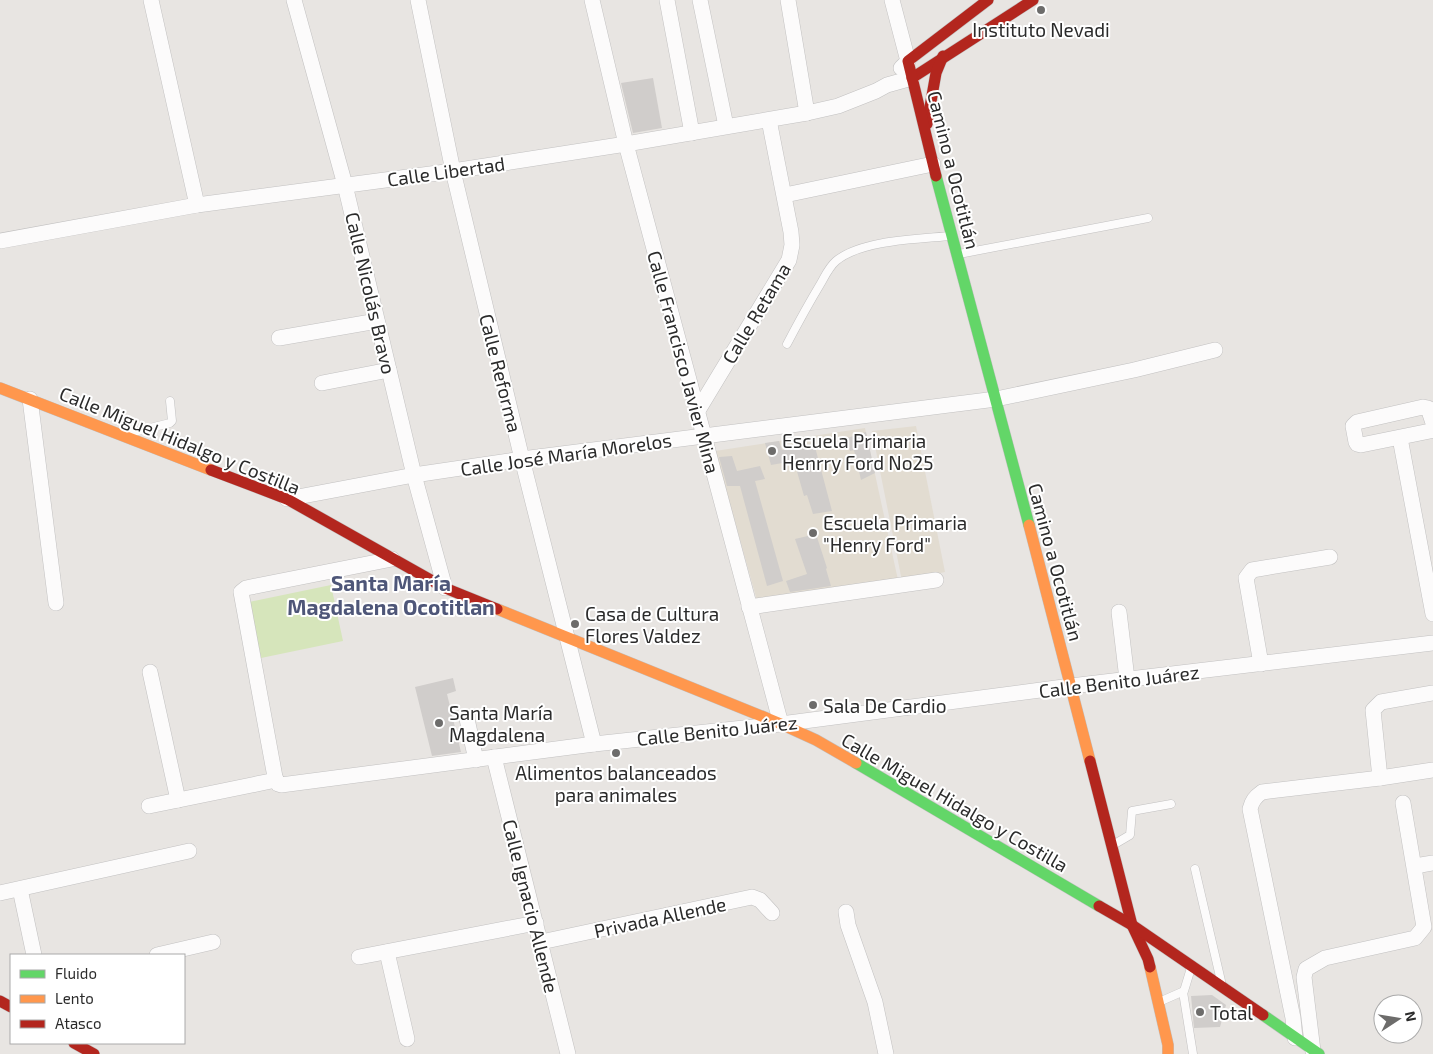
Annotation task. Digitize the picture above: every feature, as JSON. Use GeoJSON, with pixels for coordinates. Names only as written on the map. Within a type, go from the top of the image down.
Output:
{"type":"FeatureCollection","features":[{"type":"Feature","properties":{"kind":"street"},"geometry":{"type":"LineString","coordinates":[[151,0],[197,205]]}},
{"type":"Feature","properties":{"kind":"street","name":"Calle Nicolás Bravo"},"geometry":{"type":"LineString","coordinates":[[294,0],[345,184],[414,475],[445,588]]}},
{"type":"Feature","properties":{"kind":"street","name":"Calle Reforma"},"geometry":{"type":"LineString","coordinates":[[418,0],[453,170],[522,459],[594,744]]}},
{"type":"Feature","properties":{"kind":"street","name":"Calle Francisco Javier Mina"},"geometry":{"type":"LineString","coordinates":[[592,0],[626,144],[781,724]]}},
{"type":"Feature","properties":{"kind":"street"},"geometry":{"type":"LineString","coordinates":[[668,0],[692,133]]}},
{"type":"Feature","properties":{"kind":"street"},"geometry":{"type":"LineString","coordinates":[[700,0],[726,126]]}},
{"type":"Feature","properties":{"kind":"street"},"geometry":{"type":"LineString","coordinates":[[788,0],[807,113]]}},
{"type":"Feature","properties":{"kind":"street"},"geometry":{"type":"LineString","coordinates":[[892,0],[908,61],[988,0]]}},
{"type":"Feature","properties":{"kind":"street","name":"Camino a Ocotitlán"},"geometry":{"type":"LineString","coordinates":[[912,78],[1032,0]]}},
{"type":"Feature","properties":{"kind":"street"},"geometry":{"type":"LineString","coordinates":[[925,134],[936,74],[944,56]]}},
{"type":"Feature","properties":{"kind":"street","name":"Calle Libertad"},"geometry":{"type":"LineString","coordinates":[[887,84],[908,61]]}},
{"type":"Feature","properties":{"kind":"street","name":"Camino a Ocotitlán"},"geometry":{"type":"LineString","coordinates":[[908,61],[925,134],[996,399],[1132,925],[1148,959],[1168,1045],[1168,1054]]}},
{"type":"Feature","properties":{"kind":"street","name":"Calle Libertad"},"geometry":{"type":"LineString","coordinates":[[0,241],[197,205],[453,170],[770,120],[807,113],[856,100],[887,84],[912,78]]}},
{"type":"Feature","properties":{"kind":"street","name":"Calle Retama"},"geometry":{"type":"LineString","coordinates":[[697,412],[788,260],[792,245],[785,195],[770,120]]}},
{"type":"Feature","properties":{"kind":"street"},"geometry":{"type":"LineString","coordinates":[[785,195],[933,164]]}},
{"type":"Feature","properties":{"kind":"street"},"geometry":{"type":"LineString","coordinates":[[279,338],[377,321]]}},
{"type":"Feature","properties":{"kind":"street","name":"Calle José María Morelos"},"geometry":{"type":"LineString","coordinates":[[287,499],[414,475],[522,459],[996,399],[1124,372],[1215,350]]}},
{"type":"Feature","properties":{"kind":"street"},"geometry":{"type":"LineString","coordinates":[[322,384],[389,370]]}},
{"type":"Feature","properties":{"kind":"street","name":"Calle Miguel Hidalgo y Costilla"},"geometry":{"type":"LineString","coordinates":[[0,388],[287,499],[445,588],[781,724],[816,740],[1132,925],[1316,1052]]}},
{"type":"Feature","properties":{"kind":"street"},"geometry":{"type":"LineString","coordinates":[[30,400],[56,603]]}},
{"type":"Feature","properties":{"kind":"street"},"geometry":{"type":"LineString","coordinates":[[1433,423],[1428,408],[1424,407],[1353,424],[1356,442],[1359,445],[1400,438],[1430,431],[1433,428]]}},
{"type":"Feature","properties":{"kind":"street"},"geometry":{"type":"LineString","coordinates":[[1400,438],[1433,614]]}},
{"type":"Feature","properties":{"kind":"street"},"geometry":{"type":"LineString","coordinates":[[1261,664],[1246,578],[1252,570],[1330,557]]}},
{"type":"Feature","properties":{"kind":"street"},"geometry":{"type":"LineString","coordinates":[[149,806],[276,779],[241,595],[243,589],[392,559]]}},
{"type":"Feature","properties":{"kind":"street"},"geometry":{"type":"LineString","coordinates":[[749,607],[936,580]]}},
{"type":"Feature","properties":{"kind":"street"},"geometry":{"type":"LineString","coordinates":[[1119,612],[1127,680]]}},
{"type":"Feature","properties":{"kind":"street","name":"Calle Benito Juárez"},"geometry":{"type":"LineString","coordinates":[[276,779],[281,785],[286,786],[594,744],[781,724],[1071,686],[1433,644]]}},
{"type":"Feature","properties":{"kind":"street"},"geometry":{"type":"LineString","coordinates":[[150,672],[178,800]]}},
{"type":"Feature","properties":{"kind":"street"},"geometry":{"type":"LineString","coordinates":[[1380,778],[1373,710],[1381,702],[1433,693]]}},
{"type":"Feature","properties":{"kind":"street"},"geometry":{"type":"LineString","coordinates":[[467,719],[476,760]]}},
{"type":"Feature","properties":{"kind":"street","name":"Calle Ignacio Allende"},"geometry":{"type":"LineString","coordinates":[[494,757],[542,942],[568,1054]]}},
{"type":"Feature","properties":{"kind":"street"},"geometry":{"type":"LineString","coordinates":[[1295,1038],[1293,1018],[1250,809],[1252,802],[1262,792],[1433,770]]}},
{"type":"Feature","properties":{"kind":"street"},"geometry":{"type":"LineString","coordinates":[[1316,1052],[1304,972],[1310,966],[1325,958],[1415,938],[1424,927],[1403,803]]}},
{"type":"Feature","properties":{"kind":"street"},"geometry":{"type":"LineString","coordinates":[[0,893],[189,851]]}},
{"type":"Feature","properties":{"kind":"street"},"geometry":{"type":"LineString","coordinates":[[1415,866],[1433,863]]}},
{"type":"Feature","properties":{"kind":"street"},"geometry":{"type":"LineString","coordinates":[[20,889],[34,954]]}},
{"type":"Feature","properties":{"kind":"street","name":"Privada Allende"},"geometry":{"type":"LineString","coordinates":[[542,942],[752,897],[760,900],[772,913]]}},
{"type":"Feature","properties":{"kind":"street"},"geometry":{"type":"LineString","coordinates":[[846,912],[848,925],[875,1002],[886,1054]]}},
{"type":"Feature","properties":{"kind":"street"},"geometry":{"type":"LineString","coordinates":[[359,957],[536,923]]}},
{"type":"Feature","properties":{"kind":"street"},"geometry":{"type":"LineString","coordinates":[[161,954],[213,942]]}},
{"type":"Feature","properties":{"kind":"street"},"geometry":{"type":"LineString","coordinates":[[387,952],[407,1039]]}},
{"type":"Feature","properties":{"kind":"street"},"geometry":{"type":"LineString","coordinates":[[76,1044],[94,1054]]}},
{"type":"Feature","properties":{"kind":"lane"},"geometry":{"type":"LineString","coordinates":[[957,254],[1148,218]]}},
{"type":"Feature","properties":{"kind":"lane"},"geometry":{"type":"LineString","coordinates":[[787,344],[830,268],[836,261],[866,247],[898,241],[952,236]]}},
{"type":"Feature","properties":{"kind":"lane"},"geometry":{"type":"LineString","coordinates":[[120,434],[170,423],[172,421],[170,401]]}},
{"type":"Feature","properties":{"kind":"lane"},"geometry":{"type":"LineString","coordinates":[[1111,846],[1130,836],[1132,811],[1171,804]]}},
{"type":"Feature","properties":{"kind":"lane"},"geometry":{"type":"LineString","coordinates":[[1196,869],[1222,988]]}},
{"type":"Feature","properties":{"kind":"lane"},"geometry":{"type":"LineString","coordinates":[[1158,1003],[1185,990],[1192,966]]}},
{"type":"Feature","properties":{"kind":"lane"},"geometry":{"type":"LineString","coordinates":[[1183,992],[1193,1054]]}},
{"type":"Feature","properties":{"kind":"shaded area"},"geometry":{"type":"Polygon","coordinates":[[[916,426],[945,572],[902,581],[872,431],[916,426]]]}},
{"type":"Feature","properties":{"kind":"shaded area","name":"Escuela Primaria \"Henry Ford\""},"geometry":{"type":"Polygon","coordinates":[[[865,428],[898,580],[758,604],[715,451],[865,428]]]}},
{"type":"Feature","properties":{"kind":"green space"},"geometry":{"type":"Polygon","coordinates":[[[331,585],[343,641],[261,658],[249,602],[331,585]]]}},
{"type":"Feature","properties":{"kind":"building"},"geometry":{"type":"Polygon","coordinates":[[[653,78],[662,128],[633,133],[621,83],[653,78]]]}},
{"type":"Feature","properties":{"kind":"building"},"geometry":{"type":"Polygon","coordinates":[[[866,432],[875,473],[861,480],[854,450],[850,451],[847,438],[866,432]]]}},
{"type":"Feature","properties":{"kind":"building"},"geometry":{"type":"Polygon","coordinates":[[[779,441],[782,450],[814,443],[832,511],[813,514],[807,495],[804,496],[794,461],[771,465],[765,443],[779,441]]]}},
{"type":"Feature","properties":{"kind":"building"},"geometry":{"type":"Polygon","coordinates":[[[732,456],[737,471],[760,466],[765,479],[755,481],[783,581],[767,586],[740,486],[727,486],[719,457],[732,456]]]}},
{"type":"Feature","properties":{"kind":"building"},"geometry":{"type":"Polygon","coordinates":[[[816,534],[831,586],[790,592],[786,581],[807,574],[795,539],[816,534]]]}},
{"type":"Feature","properties":{"kind":"building","name":"Santa María Magdalena"},"geometry":{"type":"Polygon","coordinates":[[[453,678],[456,691],[447,694],[461,752],[432,756],[415,687],[453,678]]]}},
{"type":"Feature","properties":{"kind":"building"},"geometry":{"type":"Polygon","coordinates":[[[1212,995],[1226,1005],[1220,1027],[1194,1028],[1191,996],[1212,995]]]}},
{"type":"Feature","properties":{"kind":"traffic: fast"},"geometry":{"type":"LineString","coordinates":[[936,176],[1029,525]]}},
{"type":"Feature","properties":{"kind":"traffic: fast"},"geometry":{"type":"LineString","coordinates":[[856,763],[1099,906]]}},
{"type":"Feature","properties":{"kind":"traffic: fast"},"geometry":{"type":"LineString","coordinates":[[1263,1015],[1319,1054]]}},
{"type":"Feature","properties":{"kind":"traffic: slow"},"geometry":{"type":"LineString","coordinates":[[0,388],[211,470]]}},
{"type":"Feature","properties":{"kind":"traffic: slow"},"geometry":{"type":"LineString","coordinates":[[1029,525],[1090,761]]}},
{"type":"Feature","properties":{"kind":"traffic: slow"},"geometry":{"type":"LineString","coordinates":[[497,609],[781,724],[816,740],[856,763]]}},
{"type":"Feature","properties":{"kind":"traffic: slow"},"geometry":{"type":"LineString","coordinates":[[1150,967],[1168,1045],[1168,1054]]}},
{"type":"Feature","properties":{"kind":"traffic: jam"},"geometry":{"type":"LineString","coordinates":[[936,176],[908,61],[988,0]]}},
{"type":"Feature","properties":{"kind":"traffic: jam"},"geometry":{"type":"LineString","coordinates":[[912,78],[1033,0]]}},
{"type":"Feature","properties":{"kind":"traffic: jam"},"geometry":{"type":"LineString","coordinates":[[927,124],[936,73],[943,56]]}},
{"type":"Feature","properties":{"kind":"traffic: jam"},"geometry":{"type":"LineString","coordinates":[[211,470],[287,499],[445,588],[497,609]]}},
{"type":"Feature","properties":{"kind":"traffic: jam"},"geometry":{"type":"LineString","coordinates":[[1090,761],[1132,925],[1150,967]]}},
{"type":"Feature","properties":{"kind":"traffic: jam"},"geometry":{"type":"LineString","coordinates":[[1099,906],[1132,925],[1263,1015]]}},
{"type":"Feature","properties":{"kind":"traffic: jam"},"geometry":{"type":"LineString","coordinates":[[0,1001],[10,1006]]}},
{"type":"Feature","properties":{"kind":"traffic: jam"},"geometry":{"type":"LineString","coordinates":[[76,1044],[94,1054]]}},
{"type":"Feature","properties":{"kind":"place","name":"Instituto Nevadi"},"geometry":{"type":"Point","coordinates":[1041,10]}},
{"type":"Feature","properties":{"kind":"place","name":"Escuela Primaria Henrry Ford No25"},"geometry":{"type":"Point","coordinates":[772,451]}},
{"type":"Feature","properties":{"kind":"place","name":"Escuela Primaria \"Henry Ford\""},"geometry":{"type":"Point","coordinates":[813,533]}},
{"type":"Feature","properties":{"kind":"place","name":"Casa de Cultura Flores Valdez"},"geometry":{"type":"Point","coordinates":[575,624]}},
{"type":"Feature","properties":{"kind":"place","name":"Sala De Cardio"},"geometry":{"type":"Point","coordinates":[813,705]}},
{"type":"Feature","properties":{"kind":"place","name":"Santa María Magdalena"},"geometry":{"type":"Point","coordinates":[439,723]}},
{"type":"Feature","properties":{"kind":"place","name":"Alimentos balanceados para animales"},"geometry":{"type":"Point","coordinates":[616,753]}},
{"type":"Feature","properties":{"kind":"place","name":"Total"},"geometry":{"type":"Point","coordinates":[1200,1012]}},
{"type":"Feature","properties":{"kind":"district","name":"Santa María Magdalena Ocotitlan"},"geometry":{"type":"Point","coordinates":[391,594]}}]}
